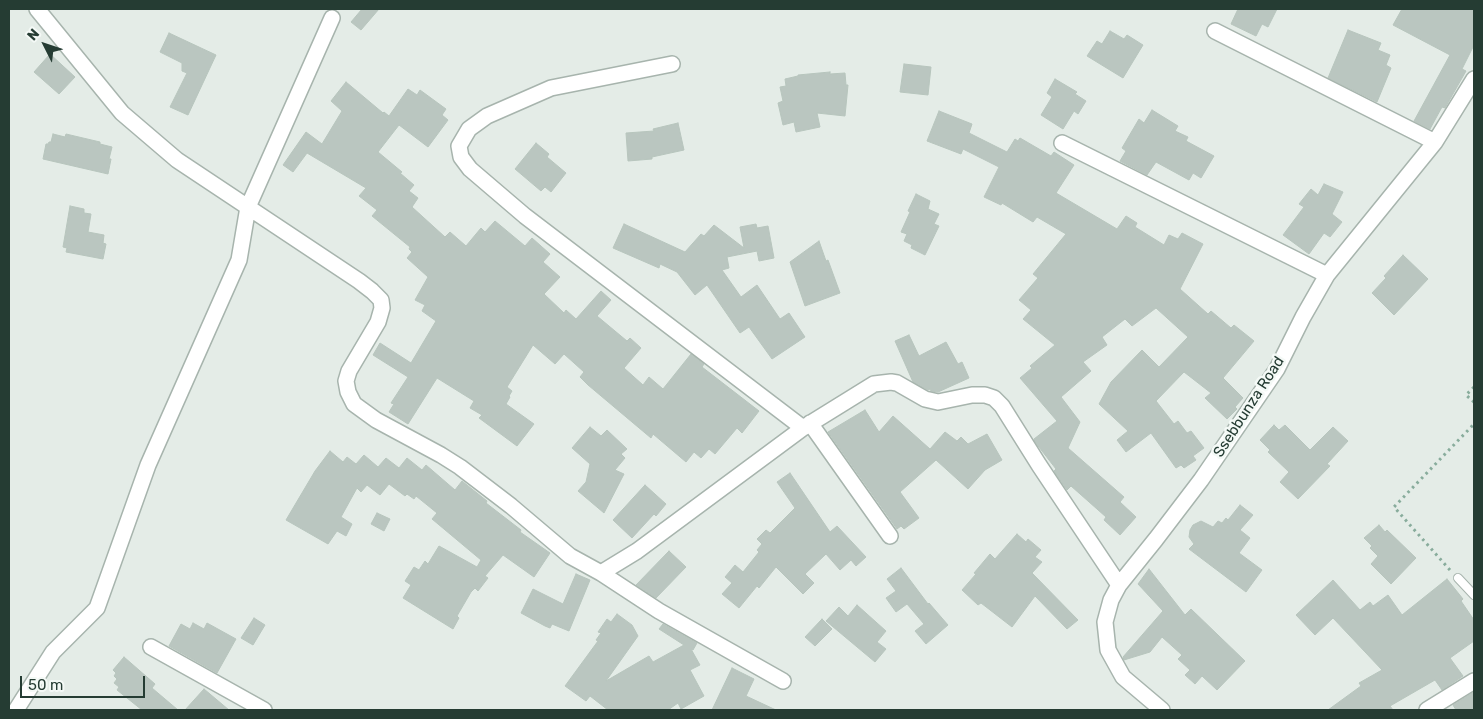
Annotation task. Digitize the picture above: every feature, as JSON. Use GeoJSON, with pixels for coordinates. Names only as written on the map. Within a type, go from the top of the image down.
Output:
{"type":"FeatureCollection","features":[{"type":"Feature","properties":{"kind":"street"},"geometry":{"type":"LineString","coordinates":[[37,9],[122,114],[177,160],[359,281],[380,300],[382,308],[378,322],[349,371],[346,381],[348,392],[354,404],[376,420],[460,467],[496,494],[570,556],[659,611],[783,682]]}},
{"type":"Feature","properties":{"kind":"street"},"geometry":{"type":"LineString","coordinates":[[16,710],[54,652],[97,608],[148,465],[239,260],[248,207],[332,18]]}},
{"type":"Feature","properties":{"kind":"street"},"geometry":{"type":"LineString","coordinates":[[1215,31],[1435,142]]}},
{"type":"Feature","properties":{"kind":"street"},"geometry":{"type":"LineString","coordinates":[[672,64],[551,88],[487,116],[469,129],[459,146],[461,157],[470,169],[525,216],[806,425],[890,536]]}},
{"type":"Feature","properties":{"kind":"street","name":"Ssebbunza Road"},"geometry":{"type":"LineString","coordinates":[[1162,710],[1123,676],[1108,650],[1105,622],[1111,600],[1119,585],[1201,480],[1277,369],[1327,275],[1435,142],[1474,79]]}},
{"type":"Feature","properties":{"kind":"street"},"geometry":{"type":"LineString","coordinates":[[1062,143],[1327,275]]}},
{"type":"Feature","properties":{"kind":"street"},"geometry":{"type":"LineString","coordinates":[[601,574],[637,551],[806,425],[874,384],[891,382],[897,383],[926,399],[938,402],[972,395],[985,395],[994,398],[1002,406],[1119,585]]}},
{"type":"Feature","properties":{"kind":"street"},"geometry":{"type":"LineString","coordinates":[[151,646],[264,710]]}},
{"type":"Feature","properties":{"kind":"street"},"geometry":{"type":"LineString","coordinates":[[1428,710],[1474,680]]}},
{"type":"Feature","properties":{"kind":"lane"},"geometry":{"type":"LineString","coordinates":[[1458,578],[1474,595]]}},
{"type":"Feature","properties":{"kind":"path"},"geometry":{"type":"LineString","coordinates":[[1474,387],[1466,395],[1474,402]]}},
{"type":"Feature","properties":{"kind":"path"},"geometry":{"type":"LineString","coordinates":[[1458,578],[1394,507],[1474,424]]}},
{"type":"Feature","properties":{"kind":"building"},"geometry":{"type":"Polygon","coordinates":[[[362,9],[379,9],[361,30],[351,22],[362,9]]]}},
{"type":"Feature","properties":{"kind":"building"},"geometry":{"type":"Polygon","coordinates":[[[1238,9],[1277,9],[1268,27],[1262,24],[1256,36],[1231,24],[1238,9]]]}},
{"type":"Feature","properties":{"kind":"building"},"geometry":{"type":"Polygon","coordinates":[[[1402,9],[1474,9],[1474,45],[1462,69],[1466,71],[1445,108],[1442,107],[1430,129],[1414,121],[1450,55],[1393,25],[1402,9]]]}},
{"type":"Feature","properties":{"kind":"building"},"geometry":{"type":"Polygon","coordinates":[[[1348,30],[1381,43],[1378,50],[1390,55],[1386,65],[1391,68],[1377,102],[1328,78],[1348,30]]]}},
{"type":"Feature","properties":{"kind":"building"},"geometry":{"type":"Polygon","coordinates":[[[1110,31],[1124,39],[1127,35],[1143,45],[1123,78],[1087,56],[1097,41],[1102,44],[1110,31]]]}},
{"type":"Feature","properties":{"kind":"building"},"geometry":{"type":"Polygon","coordinates":[[[169,33],[216,55],[188,115],[170,107],[187,73],[182,71],[182,63],[160,52],[169,33]]]}},
{"type":"Feature","properties":{"kind":"building"},"geometry":{"type":"Polygon","coordinates":[[[50,54],[75,77],[59,94],[34,72],[50,54]]]}},
{"type":"Feature","properties":{"kind":"building"},"geometry":{"type":"Polygon","coordinates":[[[904,64],[931,67],[928,95],[900,92],[904,64]]]}},
{"type":"Feature","properties":{"kind":"building"},"geometry":{"type":"Polygon","coordinates":[[[830,72],[830,74],[845,73],[846,85],[848,85],[845,116],[817,113],[820,127],[796,132],[794,122],[783,125],[778,103],[783,101],[780,87],[786,86],[785,79],[798,75],[830,72]]]}},
{"type":"Feature","properties":{"kind":"building"},"geometry":{"type":"Polygon","coordinates":[[[1055,79],[1077,92],[1075,94],[1086,101],[1078,114],[1074,111],[1063,129],[1041,115],[1052,97],[1047,93],[1055,79]]]}},
{"type":"Feature","properties":{"kind":"building"},"geometry":{"type":"Polygon","coordinates":[[[346,82],[389,116],[408,89],[417,95],[420,90],[446,109],[442,115],[448,120],[428,147],[399,125],[378,152],[414,185],[409,191],[418,198],[412,207],[445,237],[450,232],[466,246],[481,228],[485,232],[495,221],[525,246],[532,238],[550,254],[543,262],[560,277],[544,294],[564,313],[566,310],[576,319],[601,291],[611,300],[597,316],[627,341],[630,338],[641,348],[624,368],[643,385],[649,377],[663,389],[691,354],[704,364],[702,367],[759,411],[742,433],[737,428],[715,454],[709,449],[701,458],[694,452],[686,462],[653,434],[651,438],[588,385],[580,377],[584,372],[564,354],[555,364],[533,345],[507,387],[512,391],[506,404],[534,424],[517,446],[479,418],[482,415],[470,408],[474,401],[437,378],[408,424],[389,412],[394,404],[391,403],[408,377],[373,355],[380,343],[411,363],[436,321],[422,311],[425,305],[415,300],[428,277],[407,258],[412,252],[409,249],[410,247],[372,216],[377,210],[359,196],[366,188],[307,153],[293,172],[283,165],[306,132],[322,144],[342,111],[331,101],[346,82]]]}},
{"type":"Feature","properties":{"kind":"building"},"geometry":{"type":"Polygon","coordinates":[[[1152,110],[1178,126],[1175,131],[1188,137],[1186,141],[1214,156],[1201,178],[1193,173],[1189,180],[1156,162],[1147,175],[1120,161],[1126,151],[1122,148],[1139,119],[1144,123],[1152,110]]]}},
{"type":"Feature","properties":{"kind":"building"},"geometry":{"type":"Polygon","coordinates":[[[939,111],[972,124],[969,133],[1007,152],[1015,139],[1018,141],[1020,138],[1051,156],[1054,152],[1074,165],[1056,193],[1117,229],[1126,216],[1137,223],[1135,227],[1164,245],[1169,235],[1178,239],[1182,233],[1203,244],[1180,289],[1208,314],[1211,311],[1231,328],[1234,325],[1254,341],[1223,378],[1243,398],[1235,407],[1237,409],[1227,419],[1205,398],[1211,393],[1184,372],[1156,401],[1174,424],[1178,421],[1187,433],[1191,431],[1204,448],[1193,456],[1196,460],[1184,468],[1181,465],[1176,468],[1151,433],[1126,452],[1117,440],[1128,431],[1099,404],[1111,382],[1142,350],[1159,367],[1188,337],[1156,308],[1132,326],[1125,319],[1102,337],[1107,345],[1083,362],[1091,371],[1061,397],[1080,422],[1068,448],[1124,497],[1120,502],[1136,517],[1120,535],[1104,520],[1106,517],[1071,486],[1067,490],[1054,471],[1056,469],[1035,442],[1034,439],[1057,421],[1020,378],[1032,368],[1030,366],[1055,345],[1023,319],[1031,310],[1019,300],[1038,278],[1033,274],[1066,234],[1037,217],[1033,222],[1002,203],[1001,205],[984,197],[999,167],[963,149],[961,154],[927,141],[939,111]]]}},
{"type":"Feature","properties":{"kind":"building"},"geometry":{"type":"Polygon","coordinates":[[[678,123],[684,150],[652,157],[652,159],[628,161],[626,133],[654,131],[653,129],[678,123]]]}},
{"type":"Feature","properties":{"kind":"building"},"geometry":{"type":"Polygon","coordinates":[[[53,134],[65,137],[66,134],[100,142],[100,144],[112,147],[108,174],[43,159],[46,144],[51,142],[53,134]]]}},
{"type":"Feature","properties":{"kind":"building"},"geometry":{"type":"Polygon","coordinates":[[[536,143],[549,154],[547,157],[566,173],[551,192],[545,187],[541,191],[515,169],[536,143]]]}},
{"type":"Feature","properties":{"kind":"building"},"geometry":{"type":"Polygon","coordinates":[[[1324,184],[1343,192],[1332,214],[1342,222],[1330,237],[1324,233],[1309,254],[1283,235],[1304,207],[1299,204],[1311,189],[1318,195],[1324,184]]]}},
{"type":"Feature","properties":{"kind":"building"},"geometry":{"type":"Polygon","coordinates":[[[916,194],[930,201],[928,209],[939,214],[934,224],[939,226],[925,255],[911,248],[912,245],[904,241],[907,234],[901,232],[916,194]]]}},
{"type":"Feature","properties":{"kind":"building"},"geometry":{"type":"Polygon","coordinates":[[[70,206],[84,209],[84,213],[91,214],[88,232],[104,235],[103,243],[106,244],[103,259],[66,252],[67,248],[63,247],[70,206]]]}},
{"type":"Feature","properties":{"kind":"building"},"geometry":{"type":"Polygon","coordinates":[[[624,224],[685,252],[701,234],[704,236],[714,225],[744,248],[740,227],[756,224],[757,228],[768,226],[774,258],[759,261],[757,251],[727,257],[729,268],[722,270],[741,297],[757,285],[780,319],[789,313],[805,337],[772,359],[749,327],[740,333],[707,285],[695,295],[677,272],[660,264],[659,268],[613,248],[624,224]]]}},
{"type":"Feature","properties":{"kind":"building"},"geometry":{"type":"Polygon","coordinates":[[[819,241],[840,293],[805,306],[790,262],[819,241]]]}},
{"type":"Feature","properties":{"kind":"building"},"geometry":{"type":"Polygon","coordinates":[[[1403,255],[1428,279],[1394,315],[1372,293],[1403,255]]]}},
{"type":"Feature","properties":{"kind":"building"},"geometry":{"type":"Polygon","coordinates":[[[909,335],[919,356],[946,342],[958,364],[962,362],[969,378],[938,392],[928,390],[913,382],[895,341],[909,335]]]}},
{"type":"Feature","properties":{"kind":"building"},"geometry":{"type":"Polygon","coordinates":[[[865,410],[879,432],[893,416],[930,449],[945,432],[957,441],[961,437],[968,444],[987,434],[1002,460],[985,470],[968,489],[936,460],[900,492],[919,518],[904,529],[901,526],[897,529],[828,432],[865,410]]]}},
{"type":"Feature","properties":{"kind":"building"},"geometry":{"type":"Polygon","coordinates":[[[1274,425],[1279,430],[1285,425],[1310,450],[1333,427],[1348,441],[1327,464],[1330,466],[1298,499],[1280,482],[1289,472],[1268,452],[1270,450],[1260,440],[1274,425]]]}},
{"type":"Feature","properties":{"kind":"building"},"geometry":{"type":"Polygon","coordinates":[[[590,427],[601,436],[607,430],[627,449],[621,454],[625,458],[615,470],[624,474],[604,513],[578,491],[586,482],[590,464],[572,448],[590,427]]]}},
{"type":"Feature","properties":{"kind":"building"},"geometry":{"type":"Polygon","coordinates":[[[330,451],[343,462],[347,457],[356,464],[364,455],[378,467],[386,458],[399,468],[407,458],[422,470],[426,465],[455,490],[462,481],[487,501],[486,503],[521,530],[520,532],[550,553],[534,577],[503,555],[485,576],[488,578],[478,591],[475,588],[471,592],[457,616],[459,618],[453,629],[403,598],[411,585],[405,581],[414,567],[419,570],[425,561],[428,564],[439,546],[477,567],[481,560],[432,519],[437,513],[416,496],[414,499],[407,494],[405,496],[389,484],[380,495],[367,485],[361,492],[357,488],[341,517],[352,524],[346,536],[337,531],[328,544],[286,520],[315,471],[330,451]]]}},
{"type":"Feature","properties":{"kind":"building"},"geometry":{"type":"Polygon","coordinates":[[[790,473],[830,532],[837,526],[866,557],[856,566],[851,560],[840,570],[826,554],[805,574],[814,583],[803,594],[776,567],[739,608],[722,594],[732,583],[725,577],[735,565],[743,572],[759,552],[757,550],[762,544],[757,539],[766,530],[770,533],[795,508],[777,482],[790,473]]]}},
{"type":"Feature","properties":{"kind":"building"},"geometry":{"type":"Polygon","coordinates":[[[645,485],[666,504],[632,538],[613,520],[645,485]]]}},
{"type":"Feature","properties":{"kind":"building"},"geometry":{"type":"Polygon","coordinates":[[[1240,505],[1253,515],[1240,530],[1250,538],[1239,553],[1262,570],[1246,592],[1189,549],[1194,544],[1189,537],[1193,525],[1201,521],[1213,527],[1218,521],[1222,523],[1226,518],[1228,520],[1240,505]]]}},
{"type":"Feature","properties":{"kind":"building"},"geometry":{"type":"Polygon","coordinates":[[[377,513],[390,519],[384,531],[371,524],[377,513]]]}},
{"type":"Feature","properties":{"kind":"building"},"geometry":{"type":"Polygon","coordinates":[[[1379,525],[1385,532],[1387,530],[1416,558],[1391,584],[1371,564],[1378,556],[1364,538],[1379,525]]]}},
{"type":"Feature","properties":{"kind":"building"},"geometry":{"type":"Polygon","coordinates":[[[1017,534],[1026,542],[1028,539],[1041,550],[1035,557],[1042,562],[1032,573],[1078,620],[1067,629],[1035,596],[1012,627],[981,603],[978,605],[962,590],[990,554],[995,559],[1017,534]]]}},
{"type":"Feature","properties":{"kind":"building"},"geometry":{"type":"Polygon","coordinates":[[[669,551],[686,567],[656,598],[636,585],[669,551]]]}},
{"type":"Feature","properties":{"kind":"building"},"geometry":{"type":"Polygon","coordinates":[[[901,568],[928,604],[948,625],[926,644],[915,631],[924,624],[907,604],[896,612],[886,598],[896,591],[887,579],[901,568]]]}},
{"type":"Feature","properties":{"kind":"building"},"geometry":{"type":"Polygon","coordinates":[[[1149,569],[1185,615],[1191,609],[1245,661],[1217,690],[1202,676],[1195,684],[1185,675],[1190,670],[1178,659],[1182,655],[1162,637],[1150,652],[1124,660],[1123,657],[1163,611],[1138,584],[1149,569]]]}},
{"type":"Feature","properties":{"kind":"building"},"geometry":{"type":"Polygon","coordinates":[[[576,574],[590,580],[569,631],[552,624],[550,628],[521,613],[533,589],[563,604],[576,574]]]}},
{"type":"Feature","properties":{"kind":"building"},"geometry":{"type":"Polygon","coordinates":[[[1447,579],[1463,599],[1461,601],[1474,620],[1474,641],[1450,658],[1463,676],[1442,690],[1435,680],[1390,706],[1393,710],[1328,710],[1361,686],[1359,683],[1382,670],[1333,618],[1315,635],[1296,615],[1333,580],[1360,610],[1370,602],[1373,606],[1388,595],[1402,615],[1447,579]]]}},
{"type":"Feature","properties":{"kind":"building"},"geometry":{"type":"Polygon","coordinates":[[[857,605],[886,631],[877,642],[886,649],[875,662],[826,621],[839,607],[848,616],[857,605]]]}},
{"type":"Feature","properties":{"kind":"building"},"geometry":{"type":"Polygon","coordinates":[[[617,614],[632,625],[638,636],[606,681],[649,656],[653,662],[684,645],[659,629],[663,624],[697,643],[693,650],[691,649],[700,665],[690,670],[704,696],[681,709],[678,703],[668,710],[608,710],[590,696],[586,701],[565,686],[598,641],[596,640],[601,633],[598,632],[607,619],[611,622],[617,614]]]}},
{"type":"Feature","properties":{"kind":"building"},"geometry":{"type":"Polygon","coordinates":[[[254,618],[265,625],[253,645],[241,638],[254,618]]]}},
{"type":"Feature","properties":{"kind":"building"},"geometry":{"type":"Polygon","coordinates":[[[822,619],[832,629],[815,646],[805,637],[822,619]]]}},
{"type":"Feature","properties":{"kind":"building"},"geometry":{"type":"Polygon","coordinates":[[[193,623],[204,629],[207,623],[236,639],[217,673],[169,646],[181,624],[190,629],[193,623]]]}},
{"type":"Feature","properties":{"kind":"building"},"geometry":{"type":"Polygon","coordinates":[[[124,657],[155,684],[152,688],[178,710],[142,710],[117,690],[119,687],[114,683],[117,679],[114,676],[116,673],[113,670],[124,657]]]}},
{"type":"Feature","properties":{"kind":"building"},"geometry":{"type":"Polygon","coordinates":[[[732,668],[754,679],[746,696],[776,710],[712,710],[732,668]]]}},
{"type":"Feature","properties":{"kind":"building"},"geometry":{"type":"Polygon","coordinates":[[[204,689],[229,710],[185,710],[204,689]]]}},
{"type":"Feature","properties":{"kind":"building"},"geometry":{"type":"Polygon","coordinates":[[[1474,692],[1474,710],[1456,710],[1453,705],[1474,692]]]}}]}
